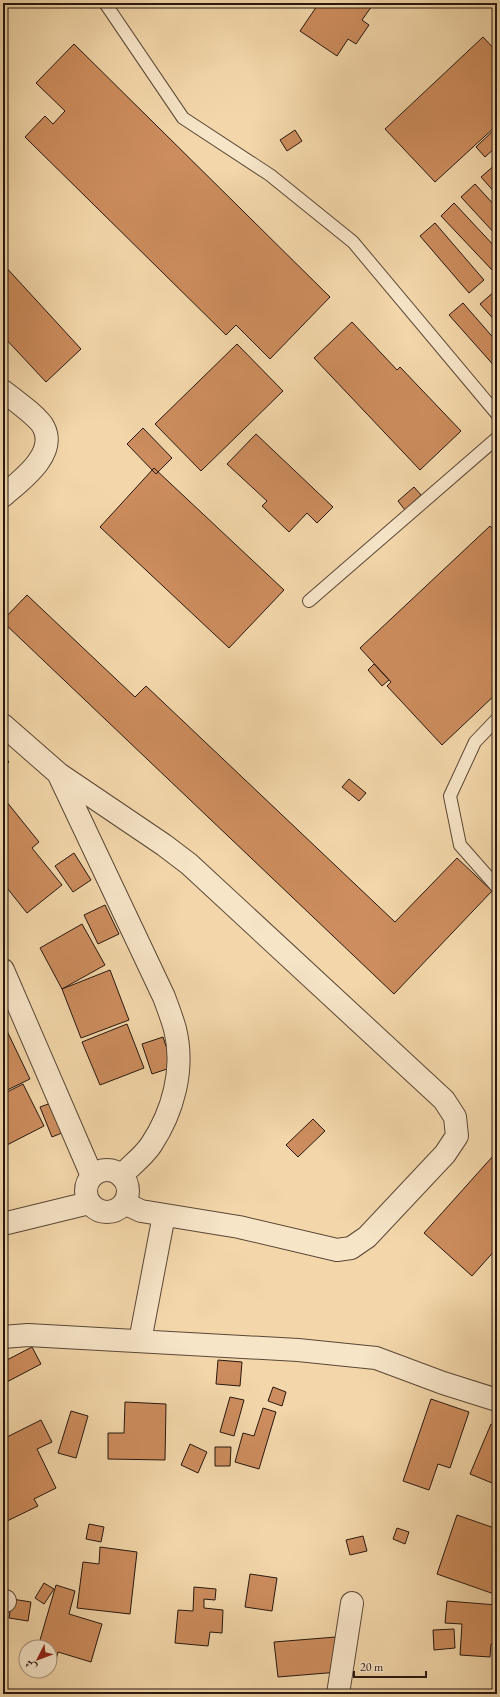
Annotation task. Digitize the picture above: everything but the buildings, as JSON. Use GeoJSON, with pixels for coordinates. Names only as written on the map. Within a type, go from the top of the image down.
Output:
{"type":"FeatureCollection","features":[{"type":"Feature","properties":{"kind":"street"},"geometry":{"type":"LineString","coordinates":[[3,391],[44,427],[47,445],[36,466],[3,496]]}},
{"type":"Feature","properties":{"kind":"street"},"geometry":{"type":"LineString","coordinates":[[3,726],[59,774],[189,864],[444,1100],[455,1117],[457,1136],[445,1154],[367,1237],[351,1248],[337,1250],[239,1227],[141,1211],[124,1203]]}},
{"type":"Feature","properties":{"kind":"street"},"geometry":{"type":"LineString","coordinates":[[59,774],[164,997],[175,1030],[178,1056],[176,1092],[165,1120],[150,1146],[121,1176]]}},
{"type":"Feature","properties":{"kind":"street"},"geometry":{"type":"LineString","coordinates":[[3,970],[92,1176]]}},
{"type":"Feature","properties":{"kind":"street"},"geometry":{"type":"LineString","coordinates":[[107,1170],[121,1176],[128,1189],[124,1203],[116,1211],[101,1212],[94,1209],[89,1204],[86,1189],[87,1182],[98,1172],[107,1170]]}},
{"type":"Feature","properties":{"kind":"street"},"geometry":{"type":"LineString","coordinates":[[3,1224],[89,1204]]}},
{"type":"Feature","properties":{"kind":"street"},"geometry":{"type":"LineString","coordinates":[[140,1341],[164,1215]]}},
{"type":"Feature","properties":{"kind":"street"},"geometry":{"type":"LineString","coordinates":[[3,1337],[28,1335],[140,1341],[298,1350],[376,1358],[443,1383],[497,1400]]}},
{"type":"Feature","properties":{"kind":"street"},"geometry":{"type":"LineString","coordinates":[[338,1694],[352,1603]]}},
{"type":"Feature","properties":{"kind":"lane"},"geometry":{"type":"LineString","coordinates":[[105,3],[183,118],[270,175],[353,242],[497,414]]}},
{"type":"Feature","properties":{"kind":"lane"},"geometry":{"type":"LineString","coordinates":[[309,601],[497,438]]}},
{"type":"Feature","properties":{"kind":"lane"},"geometry":{"type":"LineString","coordinates":[[497,719],[475,742],[450,796],[460,845],[497,887]]}}]}
